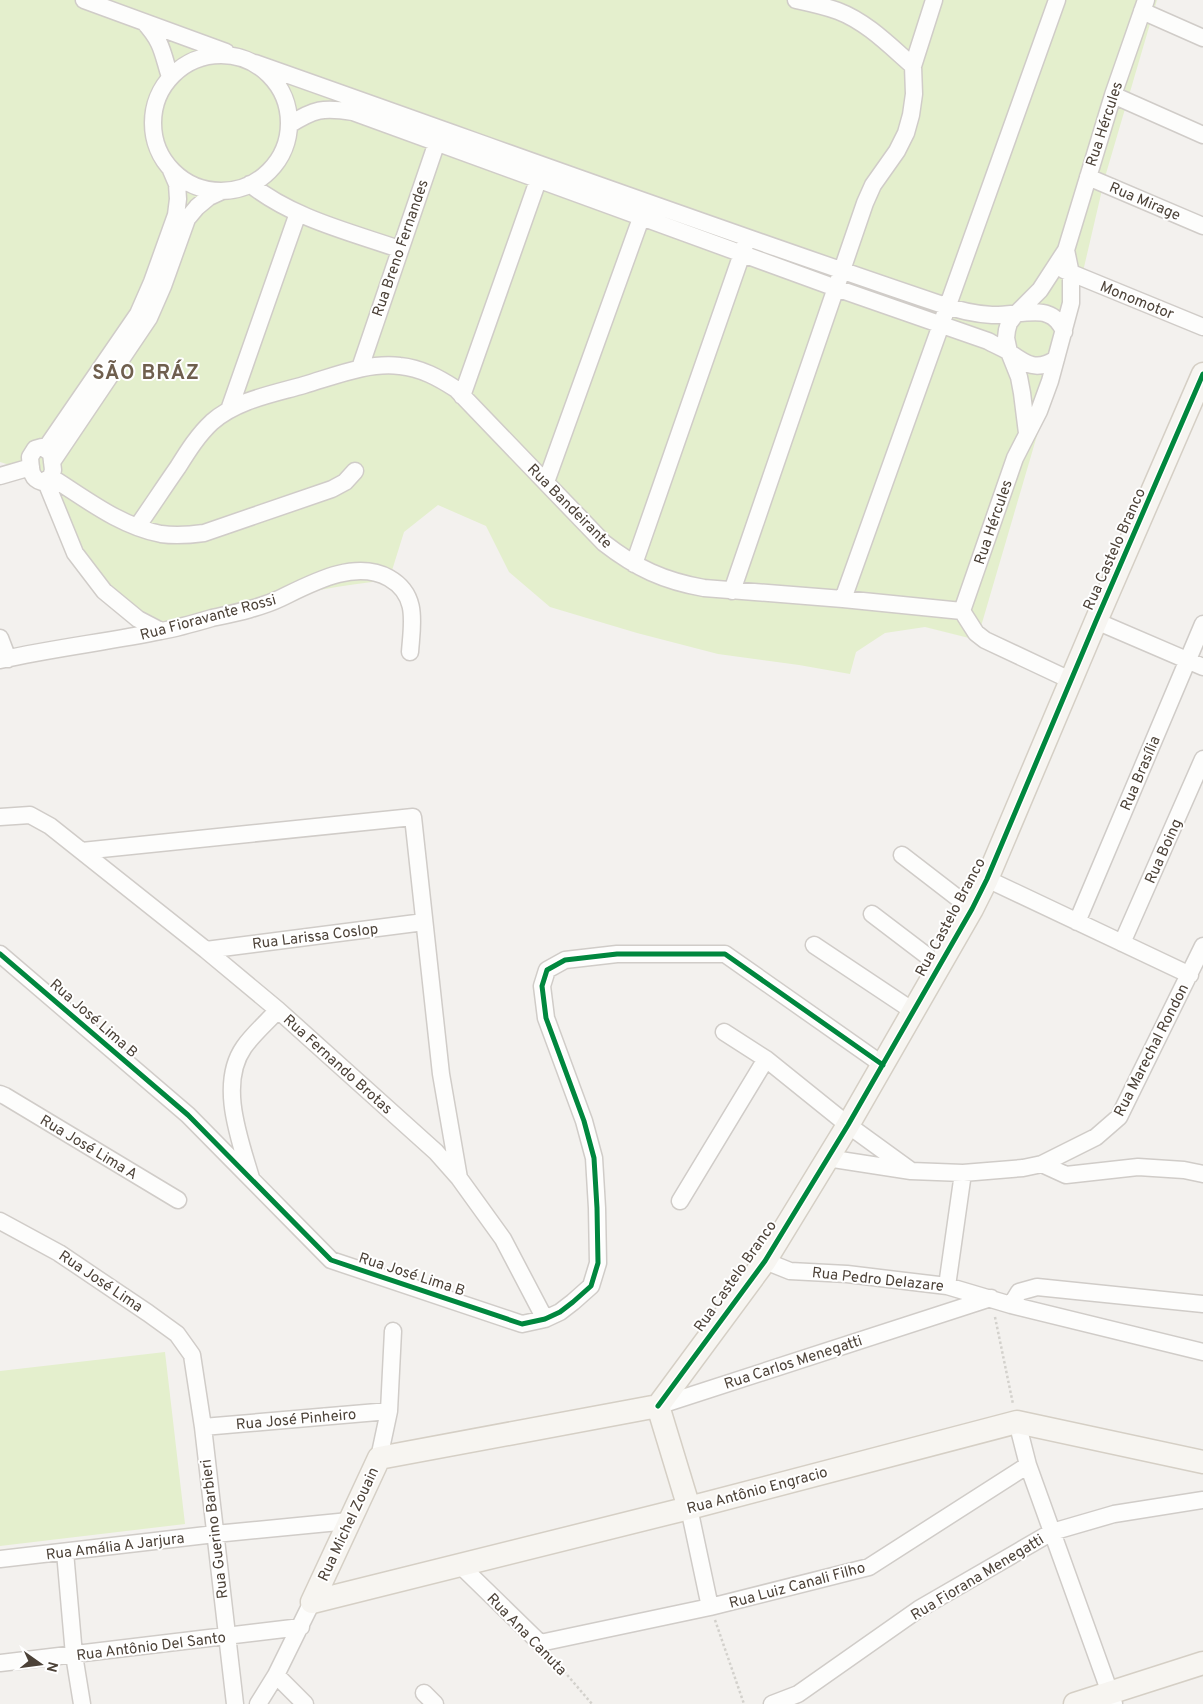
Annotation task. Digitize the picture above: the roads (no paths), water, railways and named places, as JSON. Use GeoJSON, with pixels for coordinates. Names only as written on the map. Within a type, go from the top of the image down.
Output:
{"type":"FeatureCollection","features":[{"type":"Feature","properties":{"kind":"street"},"geometry":{"type":"LineString","coordinates":[[84,0],[237,56],[439,136],[541,172],[647,201],[842,271],[947,306],[993,315],[1040,312],[1049,314],[1061,325],[1064,332]]}},
{"type":"Feature","properties":{"kind":"street"},"geometry":{"type":"LineString","coordinates":[[796,0],[839,12],[858,21],[913,66]]}},
{"type":"Feature","properties":{"kind":"street"},"geometry":{"type":"LineString","coordinates":[[732,590],[869,194],[906,133],[914,94],[913,66],[934,0]]}},
{"type":"Feature","properties":{"kind":"street"},"geometry":{"type":"LineString","coordinates":[[843,599],[1057,0]]}},
{"type":"Feature","properties":{"kind":"street"},"geometry":{"type":"LineString","coordinates":[[1144,6],[1203,38]]}},
{"type":"Feature","properties":{"kind":"street","name":"Rua Hércules"},"geometry":{"type":"LineString","coordinates":[[1027,434],[1019,377],[1009,352],[1006,330],[1015,315],[1040,290],[1066,250],[1113,95],[1144,6]]}},
{"type":"Feature","properties":{"kind":"street"},"geometry":{"type":"LineString","coordinates":[[144,22],[155,34],[162,49],[170,78]]}},
{"type":"Feature","properties":{"kind":"street"},"geometry":{"type":"LineString","coordinates":[[162,631],[138,619],[104,590],[75,553],[49,467],[39,447],[32,451],[30,457],[32,474],[35,480],[42,482],[49,467],[146,298],[176,214],[177,184],[155,140],[153,124],[155,107],[160,91],[184,65],[201,57],[219,54],[237,56]]}},
{"type":"Feature","properties":{"kind":"street"},"geometry":{"type":"LineString","coordinates":[[171,170],[195,186],[208,190],[223,191],[237,189],[250,184],[266,174],[278,160],[286,143],[289,125],[287,106],[281,89],[270,74],[255,63]]}},
{"type":"Feature","properties":{"kind":"street"},"geometry":{"type":"LineString","coordinates":[[1113,95],[1203,134]]}},
{"type":"Feature","properties":{"kind":"street"},"geometry":{"type":"LineString","coordinates":[[289,125],[309,113],[330,108],[352,112],[439,136]]}},
{"type":"Feature","properties":{"kind":"street","name":"Rua Breno Fernandes"},"geometry":{"type":"LineString","coordinates":[[360,368],[439,136]]}},
{"type":"Feature","properties":{"kind":"street"},"geometry":{"type":"LineString","coordinates":[[541,172],[641,217],[988,341],[1009,352],[1024,363],[1035,366],[1049,363],[1056,359]]}},
{"type":"Feature","properties":{"kind":"street"},"geometry":{"type":"LineString","coordinates":[[462,396],[541,172]]}},
{"type":"Feature","properties":{"kind":"street","name":"Rua Mirage"},"geometry":{"type":"LineString","coordinates":[[1088,177],[1203,226]]}},
{"type":"Feature","properties":{"kind":"street"},"geometry":{"type":"LineString","coordinates":[[250,184],[264,196],[298,213],[399,249]]}},
{"type":"Feature","properties":{"kind":"street"},"geometry":{"type":"LineString","coordinates":[[49,467],[149,318],[163,286],[187,219],[197,206],[209,197],[223,191]]}},
{"type":"Feature","properties":{"kind":"street"},"geometry":{"type":"LineString","coordinates":[[546,482],[647,201]]}},
{"type":"Feature","properties":{"kind":"street"},"geometry":{"type":"LineString","coordinates":[[229,410],[298,213]]}},
{"type":"Feature","properties":{"kind":"street"},"geometry":{"type":"LineString","coordinates":[[634,564],[747,237]]}},
{"type":"Feature","properties":{"kind":"street","name":"Rua Hércules"},"geometry":{"type":"LineString","coordinates":[[962,611],[1015,458],[1046,392],[1064,332],[1071,302],[1071,274],[1066,250]]}},
{"type":"Feature","properties":{"kind":"street","name":"Monomotor"},"geometry":{"type":"LineString","coordinates":[[1056,266],[1071,274],[1203,327]]}},
{"type":"Feature","properties":{"kind":"street","name":"Rua Bandeirante"},"geometry":{"type":"LineString","coordinates":[[137,527],[196,439],[213,422],[229,410],[249,401],[360,368],[380,365],[400,366],[420,370],[439,378],[462,396],[604,543],[634,564],[661,577],[682,584],[732,590],[962,611]]}},
{"type":"Feature","properties":{"kind":"street","name":"Rua Castelo Branco"},"geometry":{"type":"LineString","coordinates":[[658,1406],[765,1261],[826,1158],[848,1125],[972,909],[987,879],[1070,680],[1203,374]]}},
{"type":"Feature","properties":{"kind":"street"},"geometry":{"type":"LineString","coordinates":[[49,467],[108,513],[137,527],[162,534],[183,535],[204,533],[332,489],[346,482],[355,471]]}},
{"type":"Feature","properties":{"kind":"street"},"geometry":{"type":"LineString","coordinates":[[0,476],[31,468]]}},
{"type":"Feature","properties":{"kind":"street","name":"Rua Fioravante Rossi"},"geometry":{"type":"LineString","coordinates":[[4,659],[162,631],[279,599],[306,585],[330,576],[359,572],[374,573],[388,578],[408,596],[412,609],[410,652]]}},
{"type":"Feature","properties":{"kind":"street"},"geometry":{"type":"LineString","coordinates":[[962,611],[968,624],[985,640],[1070,680]]}},
{"type":"Feature","properties":{"kind":"street"},"geometry":{"type":"LineString","coordinates":[[1096,621],[1203,666]]}},
{"type":"Feature","properties":{"kind":"street","name":"Rua Brasília"},"geometry":{"type":"LineString","coordinates":[[1077,922],[1203,624]]}},
{"type":"Feature","properties":{"kind":"street"},"geometry":{"type":"LineString","coordinates":[[0,638],[4,659]]}},
{"type":"Feature","properties":{"kind":"street","name":"Rua Boing"},"geometry":{"type":"LineString","coordinates":[[1122,943],[1203,759]]}},
{"type":"Feature","properties":{"kind":"street","name":"Rua Fernando Brotas"},"geometry":{"type":"LineString","coordinates":[[0,817],[30,815],[50,826],[278,1010],[436,1152],[460,1178],[503,1239],[545,1319]]}},
{"type":"Feature","properties":{"kind":"street"},"geometry":{"type":"LineString","coordinates":[[82,851],[413,817],[441,1074],[460,1178]]}},
{"type":"Feature","properties":{"kind":"street"},"geometry":{"type":"LineString","coordinates":[[902,855],[972,909]]}},
{"type":"Feature","properties":{"kind":"street"},"geometry":{"type":"LineString","coordinates":[[987,879],[1190,975]]}},
{"type":"Feature","properties":{"kind":"street"},"geometry":{"type":"LineString","coordinates":[[872,914],[939,965]]}},
{"type":"Feature","properties":{"kind":"street","name":"Rua Larissa Coslop"},"geometry":{"type":"LineString","coordinates":[[206,950],[424,922]]}},
{"type":"Feature","properties":{"kind":"street"},"geometry":{"type":"LineString","coordinates":[[814,945],[913,1011]]}},
{"type":"Feature","properties":{"kind":"street","name":"Rua Marechal Rondon"},"geometry":{"type":"LineString","coordinates":[[826,1158],[911,1171],[962,1173],[1042,1164],[1096,1138],[1119,1117],[1203,946]]}},
{"type":"Feature","properties":{"kind":"street","name":"Rua José Lima B"},"geometry":{"type":"LineString","coordinates":[[2,957],[188,1115],[331,1260],[522,1324],[545,1319],[560,1312],[591,1286],[598,1262],[594,1158],[584,1120],[546,1018],[542,986],[548,970],[565,960],[617,954],[725,954],[883,1065]]}},
{"type":"Feature","properties":{"kind":"street"},"geometry":{"type":"LineString","coordinates":[[251,1180],[233,1114],[235,1067],[243,1047],[278,1010]]}},
{"type":"Feature","properties":{"kind":"street"},"geometry":{"type":"LineString","coordinates":[[724,1032],[766,1059],[848,1125],[911,1171]]}},
{"type":"Feature","properties":{"kind":"street"},"geometry":{"type":"LineString","coordinates":[[680,1202],[766,1059]]}},
{"type":"Feature","properties":{"kind":"street","name":"Rua José Lima A"},"geometry":{"type":"LineString","coordinates":[[0,1094],[178,1200]]}},
{"type":"Feature","properties":{"kind":"street"},"geometry":{"type":"LineString","coordinates":[[1042,1164],[1066,1175],[1138,1167],[1184,1170],[1203,1174]]}},
{"type":"Feature","properties":{"kind":"street"},"geometry":{"type":"LineString","coordinates":[[947,1286],[962,1173]]}},
{"type":"Feature","properties":{"kind":"street","name":"Rua José Lima"},"geometry":{"type":"LineString","coordinates":[[0,1221],[59,1253],[148,1312],[177,1334],[192,1355]]}},
{"type":"Feature","properties":{"kind":"street","name":"Rua Pedro Delazare"},"geometry":{"type":"LineString","coordinates":[[765,1261],[790,1271],[847,1274],[947,1286],[991,1298]]}},
{"type":"Feature","properties":{"kind":"street"},"geometry":{"type":"LineString","coordinates":[[1011,1305],[1019,1292],[1037,1287],[1203,1304]]}},
{"type":"Feature","properties":{"kind":"street"},"geometry":{"type":"LineString","coordinates":[[991,1298],[1011,1305],[1203,1352]]}},
{"type":"Feature","properties":{"kind":"street","name":"Rua Carlos Menegatti"},"geometry":{"type":"LineString","coordinates":[[379,1458],[658,1406],[991,1298]]}},
{"type":"Feature","properties":{"kind":"street","name":"Rua Michel Zouain"},"geometry":{"type":"LineString","coordinates":[[258,1704],[276,1675],[301,1627],[379,1458],[389,1411],[393,1331]]}},
{"type":"Feature","properties":{"kind":"street","name":"Rua Guerino Barbieri"},"geometry":{"type":"LineString","coordinates":[[192,1355],[203,1427],[235,1704]]}},
{"type":"Feature","properties":{"kind":"street"},"geometry":{"type":"LineString","coordinates":[[658,1406],[689,1508],[710,1607]]}},
{"type":"Feature","properties":{"kind":"street","name":"Rua José Pinheiro"},"geometry":{"type":"LineString","coordinates":[[203,1427],[389,1411]]}},
{"type":"Feature","properties":{"kind":"street"},"geometry":{"type":"LineString","coordinates":[[1017,1422],[1028,1465],[1112,1698]]}},
{"type":"Feature","properties":{"kind":"street","name":"Rua Antônio Engracio"},"geometry":{"type":"LineString","coordinates":[[312,1602],[689,1508],[1017,1422],[1203,1462]]}},
{"type":"Feature","properties":{"kind":"street","name":"Rua Luiz Canali Filho"},"geometry":{"type":"LineString","coordinates":[[540,1643],[710,1607],[869,1567],[1028,1465]]}},
{"type":"Feature","properties":{"kind":"street","name":"Rua Fiorana Menegatti"},"geometry":{"type":"LineString","coordinates":[[772,1704],[798,1694],[919,1609],[1052,1532],[1114,1514],[1203,1500]]}},
{"type":"Feature","properties":{"kind":"street","name":"Rua Amália A Jarjura"},"geometry":{"type":"LineString","coordinates":[[0,1559],[214,1534],[350,1521]]}},
{"type":"Feature","properties":{"kind":"street"},"geometry":{"type":"LineString","coordinates":[[65,1552],[74,1655],[82,1704]]}},
{"type":"Feature","properties":{"kind":"street","name":"Rua Ana Canuta"},"geometry":{"type":"LineString","coordinates":[[461,1566],[540,1643]]}},
{"type":"Feature","properties":{"kind":"street","name":"Rua Antônio Del Santo"},"geometry":{"type":"LineString","coordinates":[[0,1662],[74,1655],[301,1627]]}},
{"type":"Feature","properties":{"kind":"street"},"geometry":{"type":"LineString","coordinates":[[1075,1704],[1112,1698],[1203,1662]]}},
{"type":"Feature","properties":{"kind":"street"},"geometry":{"type":"LineString","coordinates":[[276,1675],[305,1704]]}},
{"type":"Feature","properties":{"kind":"district","name":"SÃO BRÁZ"},"geometry":{"type":"Point","coordinates":[146,372]}}]}
